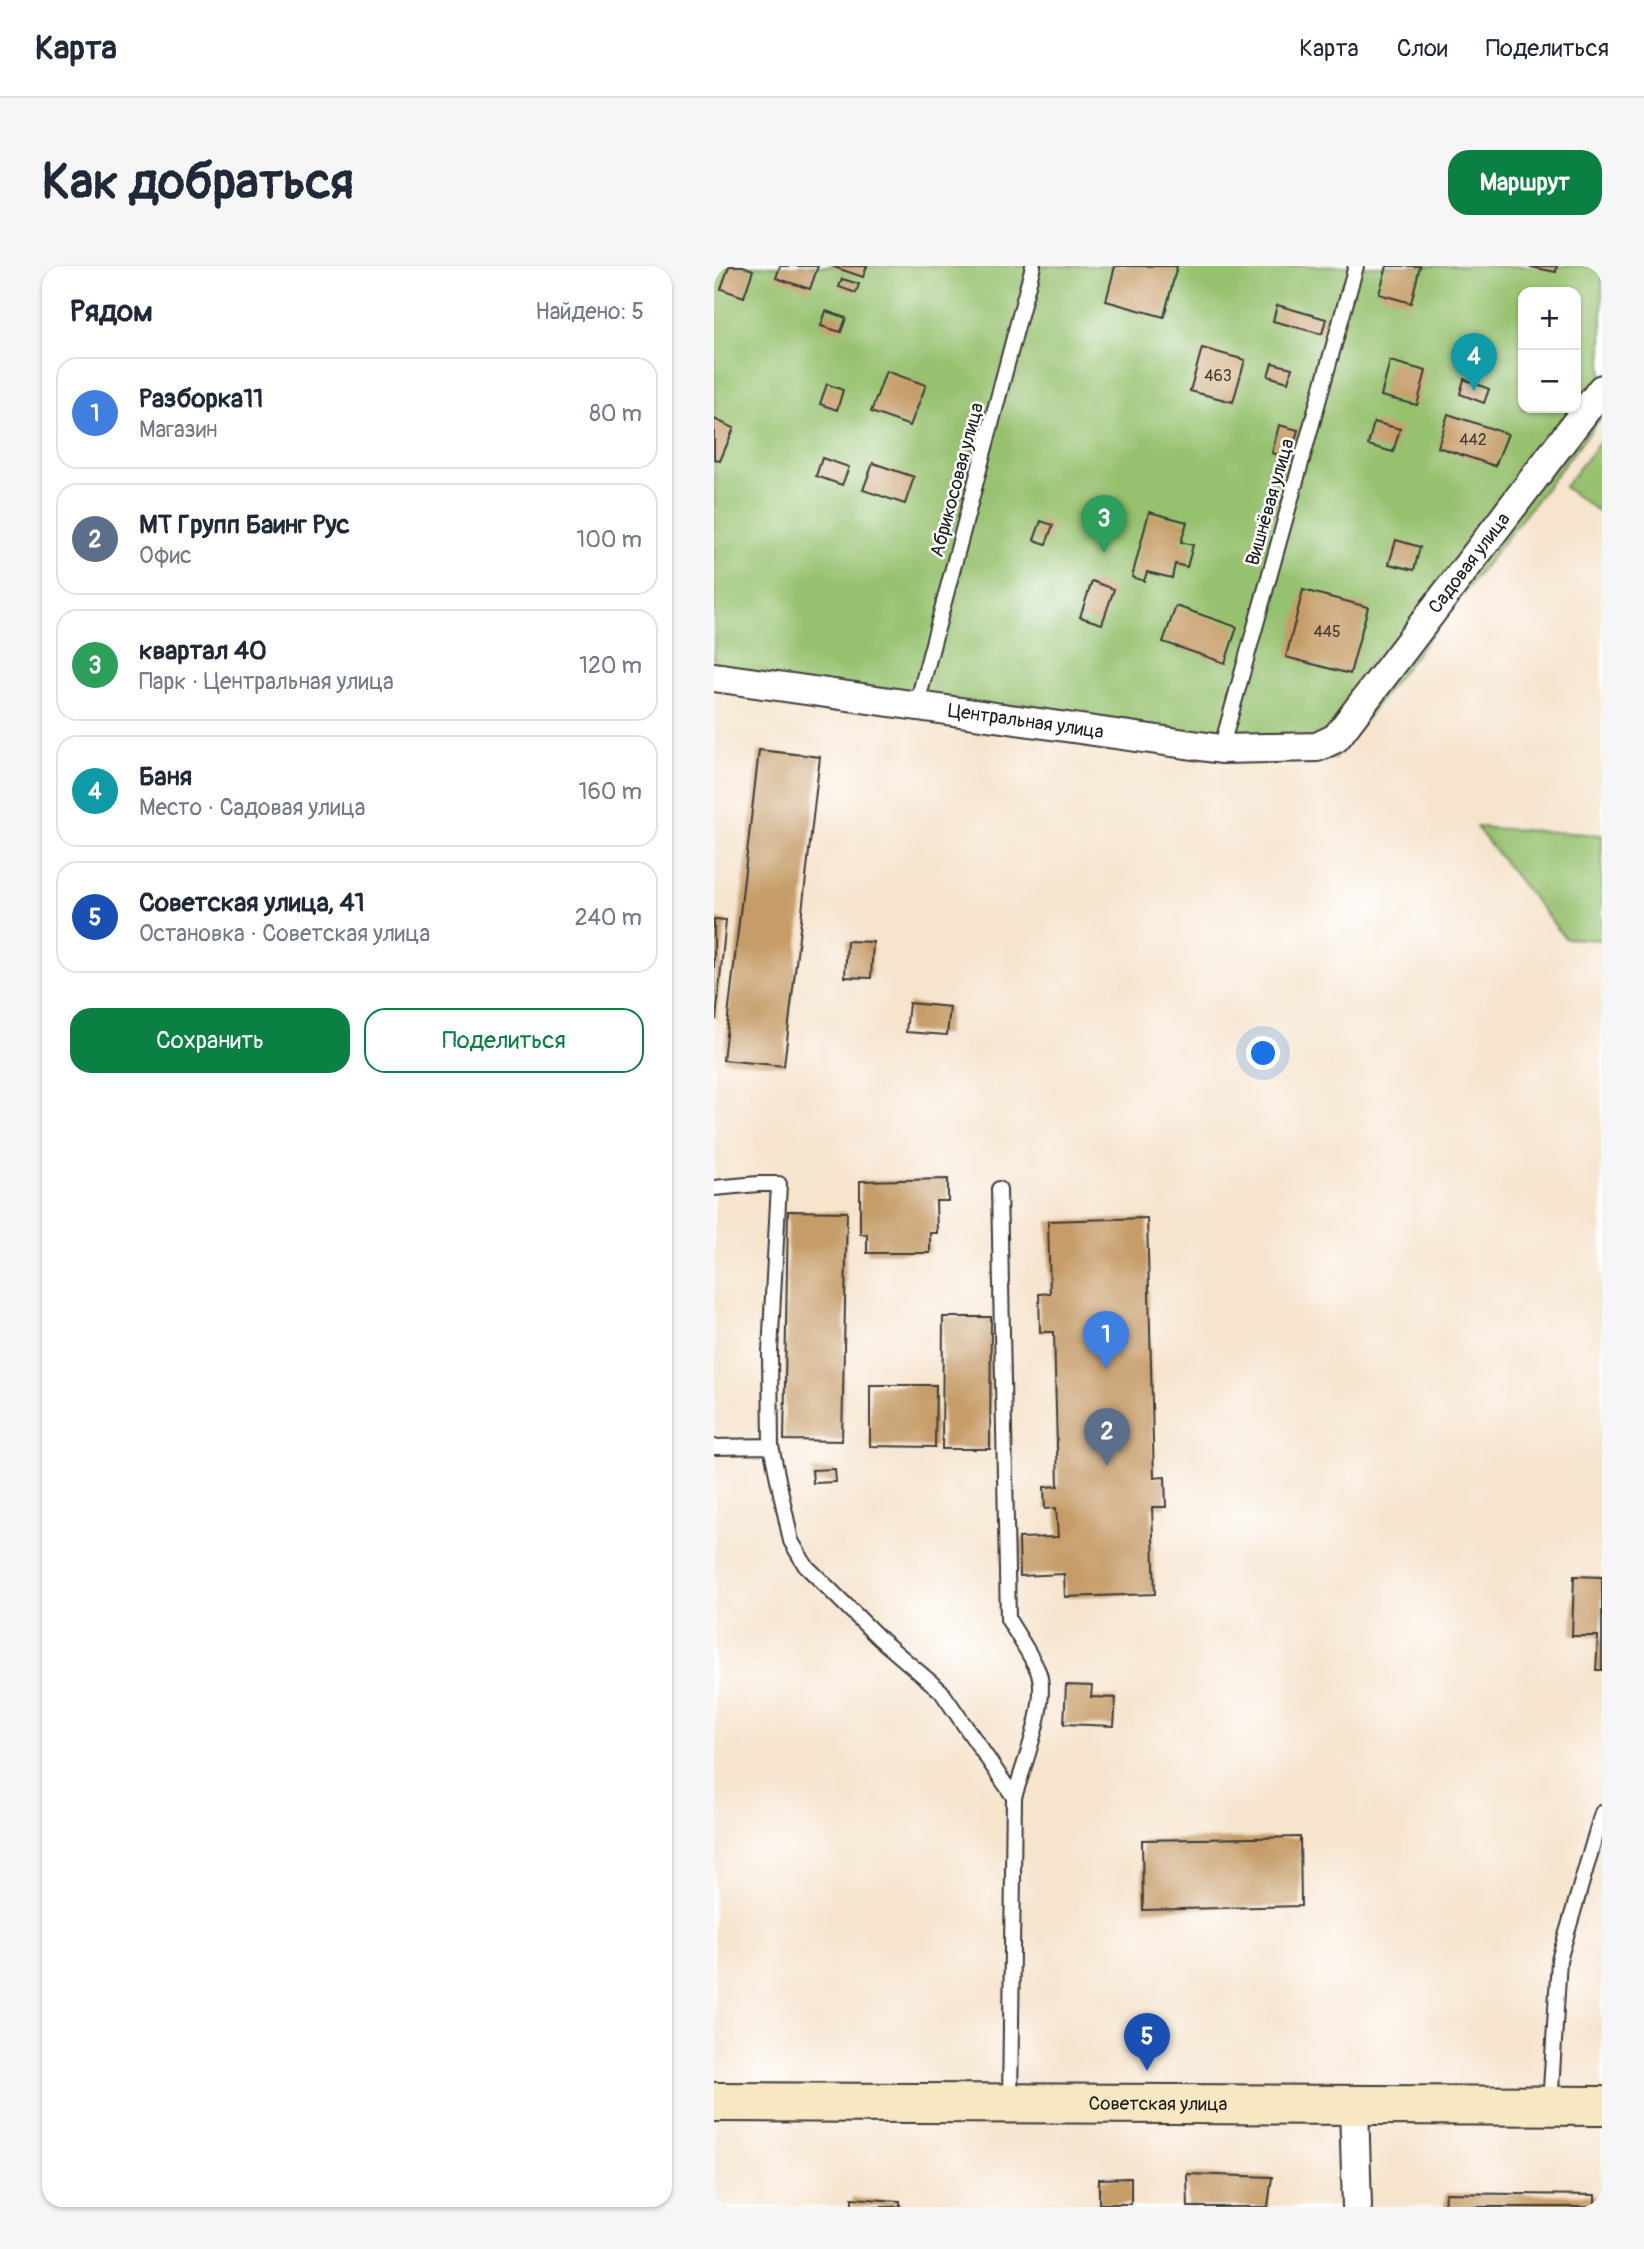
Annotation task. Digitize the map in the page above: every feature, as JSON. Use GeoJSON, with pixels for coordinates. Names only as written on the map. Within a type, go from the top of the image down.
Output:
{"type":"FeatureCollection","features":[{"type":"Feature","properties":{"kind":"street","name":"Садовая улица"},"geometry":{"type":"LineString","coordinates":[[1336,738],[1602,389]]}},
{"type":"Feature","properties":{"kind":"street","name":"Центральная улица"},"geometry":{"type":"LineString","coordinates":[[714,677],[1221,749],[1317,747],[1336,738]]}},
{"type":"Feature","properties":{"kind":"street","name":"Советская улица"},"geometry":{"type":"LineString","coordinates":[[714,2102],[1602,2106]]}},
{"type":"Feature","properties":{"kind":"street"},"geometry":{"type":"LineString","coordinates":[[1354,2106],[1357,2207]]}},
{"type":"Feature","properties":{"kind":"lane","name":"Абрикосовая улица"},"geometry":{"type":"LineString","coordinates":[[917,705],[1034,266]]}},
{"type":"Feature","properties":{"kind":"lane","name":"Вишнёвая улица"},"geometry":{"type":"LineString","coordinates":[[1221,749],[1356,266]]}},
{"type":"Feature","properties":{"kind":"lane"},"geometry":{"type":"LineString","coordinates":[[714,1188],[779,1184],[771,1352],[771,1446],[791,1541],[805,1565],[880,1639],[941,1690],[1014,1797]]}},
{"type":"Feature","properties":{"kind":"lane"},"geometry":{"type":"LineString","coordinates":[[999,1189],[1008,1619],[1039,1672],[1041,1683],[1034,1730],[1014,1797],[1010,2103]]}},
{"type":"Feature","properties":{"kind":"lane"},"geometry":{"type":"LineString","coordinates":[[714,1447],[771,1446]]}},
{"type":"Feature","properties":{"kind":"lane"},"geometry":{"type":"LineString","coordinates":[[1550,2106],[1559,1959],[1602,1812]]}},
{"type":"Feature","properties":{"kind":"green space"},"geometry":{"type":"Polygon","coordinates":[[[714,266],[1602,266],[1602,416],[1334,759],[1221,749],[714,677],[714,266]]]}},
{"type":"Feature","properties":{"kind":"green space"},"geometry":{"type":"Polygon","coordinates":[[[1602,439],[1602,514],[1564,487],[1602,439]]]}},
{"type":"Feature","properties":{"kind":"green space"},"geometry":{"type":"Polygon","coordinates":[[[1476,827],[1602,835],[1602,940],[1565,938],[1476,827]]]}},
{"type":"Feature","properties":{"kind":"building"},"geometry":{"type":"Polygon","coordinates":[[[729,266],[743,266],[753,270],[744,297],[721,289],[729,266]]]}},
{"type":"Feature","properties":{"kind":"building"},"geometry":{"type":"Polygon","coordinates":[[[780,266],[818,266],[810,289],[776,278],[780,266]]]}},
{"type":"Feature","properties":{"kind":"building"},"geometry":{"type":"Polygon","coordinates":[[[831,266],[867,266],[863,277],[831,266]]]}},
{"type":"Feature","properties":{"kind":"building"},"geometry":{"type":"Polygon","coordinates":[[[1115,266],[1177,266],[1164,317],[1106,301],[1115,266]]]}},
{"type":"Feature","properties":{"kind":"building"},"geometry":{"type":"Polygon","coordinates":[[[1387,266],[1420,266],[1411,303],[1379,294],[1387,266]]]}},
{"type":"Feature","properties":{"kind":"building"},"geometry":{"type":"Polygon","coordinates":[[[1526,266],[1557,266],[1556,272],[1526,266]]]}},
{"type":"Feature","properties":{"kind":"building"},"geometry":{"type":"Polygon","coordinates":[[[842,279],[859,284],[856,293],[839,287],[842,279]]]}},
{"type":"Feature","properties":{"kind":"building"},"geometry":{"type":"Polygon","coordinates":[[[1277,305],[1326,319],[1322,334],[1273,321],[1277,305]]]}},
{"type":"Feature","properties":{"kind":"building"},"geometry":{"type":"Polygon","coordinates":[[[826,311],[846,318],[841,332],[821,326],[826,311]]]}},
{"type":"Feature","properties":{"kind":"building"},"geometry":{"type":"Polygon","coordinates":[[[1202,348],[1245,360],[1233,402],[1190,391],[1202,348]]]}},
{"type":"Feature","properties":{"kind":"building"},"geometry":{"type":"Polygon","coordinates":[[[1390,361],[1426,371],[1417,405],[1381,396],[1390,361]]]}},
{"type":"Feature","properties":{"kind":"building"},"geometry":{"type":"Polygon","coordinates":[[[1272,363],[1292,368],[1288,382],[1268,376],[1272,363]]]}},
{"type":"Feature","properties":{"kind":"building"},"geometry":{"type":"Polygon","coordinates":[[[886,371],[926,385],[910,426],[871,412],[886,371]]]}},
{"type":"Feature","properties":{"kind":"building"},"geometry":{"type":"Polygon","coordinates":[[[1464,379],[1489,389],[1484,403],[1460,394],[1464,379]]]}},
{"type":"Feature","properties":{"kind":"building"},"geometry":{"type":"Polygon","coordinates":[[[827,384],[843,390],[837,410],[820,404],[827,384]]]}},
{"type":"Feature","properties":{"kind":"building"},"geometry":{"type":"Polygon","coordinates":[[[1448,414],[1508,434],[1495,466],[1438,447],[1448,414]]]}},
{"type":"Feature","properties":{"kind":"building"},"geometry":{"type":"Polygon","coordinates":[[[714,419],[734,428],[720,461],[714,459],[714,419]]]}},
{"type":"Feature","properties":{"kind":"building"},"geometry":{"type":"Polygon","coordinates":[[[1374,422],[1400,429],[1393,452],[1368,445],[1374,422]]]}},
{"type":"Feature","properties":{"kind":"building"},"geometry":{"type":"Polygon","coordinates":[[[1279,425],[1298,430],[1290,458],[1272,453],[1279,425]]]}},
{"type":"Feature","properties":{"kind":"building"},"geometry":{"type":"Polygon","coordinates":[[[822,458],[849,467],[842,485],[816,476],[822,458]]]}},
{"type":"Feature","properties":{"kind":"building"},"geometry":{"type":"Polygon","coordinates":[[[873,463],[914,477],[905,504],[863,490],[873,463]]]}},
{"type":"Feature","properties":{"kind":"building"},"geometry":{"type":"Polygon","coordinates":[[[1149,512],[1187,522],[1181,542],[1193,545],[1187,567],[1175,564],[1172,578],[1147,572],[1144,581],[1132,577],[1149,512]]]}},
{"type":"Feature","properties":{"kind":"building"},"geometry":{"type":"Polygon","coordinates":[[[1041,521],[1053,525],[1046,544],[1034,540],[1041,521]]]}},
{"type":"Feature","properties":{"kind":"building"},"geometry":{"type":"Polygon","coordinates":[[[1396,540],[1420,547],[1414,570],[1389,564],[1396,540]]]}},
{"type":"Feature","properties":{"kind":"building"},"geometry":{"type":"Polygon","coordinates":[[[1092,581],[1114,589],[1102,624],[1080,617],[1092,581]]]}},
{"type":"Feature","properties":{"kind":"building"},"geometry":{"type":"Polygon","coordinates":[[[1303,590],[1368,607],[1350,674],[1286,657],[1303,590]]]}},
{"type":"Feature","properties":{"kind":"building"},"geometry":{"type":"Polygon","coordinates":[[[1176,606],[1237,627],[1225,663],[1163,642],[1176,606]]]}},
{"type":"Feature","properties":{"kind":"building"},"geometry":{"type":"Polygon","coordinates":[[[759,750],[820,757],[784,1066],[723,1060],[759,750]]]}},
{"type":"Feature","properties":{"kind":"building"},"geometry":{"type":"Polygon","coordinates":[[[714,919],[726,920],[716,1019],[714,1019],[714,919]]]}},
{"type":"Feature","properties":{"kind":"building"},"geometry":{"type":"Polygon","coordinates":[[[847,941],[873,942],[871,978],[845,977],[847,941]]]}},
{"type":"Feature","properties":{"kind":"building"},"geometry":{"type":"Polygon","coordinates":[[[909,1003],[950,1007],[947,1035],[906,1032],[909,1003]]]}},
{"type":"Feature","properties":{"kind":"building"},"geometry":{"type":"Polygon","coordinates":[[[948,1179],[948,1201],[936,1201],[937,1233],[930,1233],[930,1253],[867,1253],[867,1234],[860,1234],[860,1181],[948,1179]]]}},
{"type":"Feature","properties":{"kind":"building"},"geometry":{"type":"Polygon","coordinates":[[[788,1211],[847,1212],[842,1441],[784,1440],[788,1211]]]}},
{"type":"Feature","properties":{"kind":"building"},"geometry":{"type":"Polygon","coordinates":[[[1147,1218],[1154,1478],[1165,1477],[1166,1507],[1152,1507],[1155,1594],[1065,1597],[1064,1574],[1020,1576],[1019,1538],[1058,1537],[1056,1508],[1045,1509],[1044,1487],[1058,1486],[1054,1332],[1040,1332],[1039,1294],[1050,1293],[1048,1221],[1147,1218]]]}},
{"type":"Feature","properties":{"kind":"building"},"geometry":{"type":"Polygon","coordinates":[[[943,1317],[991,1317],[990,1449],[942,1449],[943,1317]]]}},
{"type":"Feature","properties":{"kind":"building"},"geometry":{"type":"Polygon","coordinates":[[[870,1385],[936,1385],[935,1447],[870,1446],[870,1385]]]}},
{"type":"Feature","properties":{"kind":"building"},"geometry":{"type":"Polygon","coordinates":[[[835,1469],[836,1482],[813,1483],[812,1470],[835,1469]]]}},
{"type":"Feature","properties":{"kind":"building"},"geometry":{"type":"Polygon","coordinates":[[[1574,1576],[1602,1577],[1602,1670],[1596,1670],[1598,1636],[1572,1636],[1574,1576]]]}},
{"type":"Feature","properties":{"kind":"building"},"geometry":{"type":"Polygon","coordinates":[[[1066,1685],[1092,1686],[1091,1697],[1116,1698],[1114,1726],[1064,1724],[1066,1685]]]}},
{"type":"Feature","properties":{"kind":"building"},"geometry":{"type":"Polygon","coordinates":[[[1300,1837],[1301,1906],[1143,1910],[1142,1840],[1300,1837]]]}},
{"type":"Feature","properties":{"kind":"building"},"geometry":{"type":"Polygon","coordinates":[[[1187,2174],[1272,2177],[1268,2207],[1188,2207],[1187,2174]]]}},
{"type":"Feature","properties":{"kind":"building"},"geometry":{"type":"Polygon","coordinates":[[[1131,2178],[1131,2204],[1099,2204],[1099,2179],[1131,2178]]]}},
{"type":"Feature","properties":{"kind":"building"},"geometry":{"type":"Polygon","coordinates":[[[1445,2193],[1595,2195],[1595,2207],[1444,2207],[1445,2193]]]}},
{"type":"Feature","properties":{"kind":"building"},"geometry":{"type":"Polygon","coordinates":[[[852,2198],[900,2201],[900,2207],[852,2207],[852,2198]]]}},
{"type":"Feature","properties":{"kind":"place","name":"Баня"},"geometry":{"type":"Point","coordinates":[1474,391]}},
{"type":"Feature","properties":{"kind":"place","name":"квартал 40"},"geometry":{"type":"Point","coordinates":[1104,553]}},
{"type":"Feature","properties":{"kind":"place","name":"Разборка11"},"geometry":{"type":"Point","coordinates":[1106,1369]}},
{"type":"Feature","properties":{"kind":"place","name":"МТ Групп Баинг Рус"},"geometry":{"type":"Point","coordinates":[1107,1466]}},
{"type":"Feature","properties":{"kind":"place","name":"Советская улица, 41"},"geometry":{"type":"Point","coordinates":[1147,2071]}}]}
